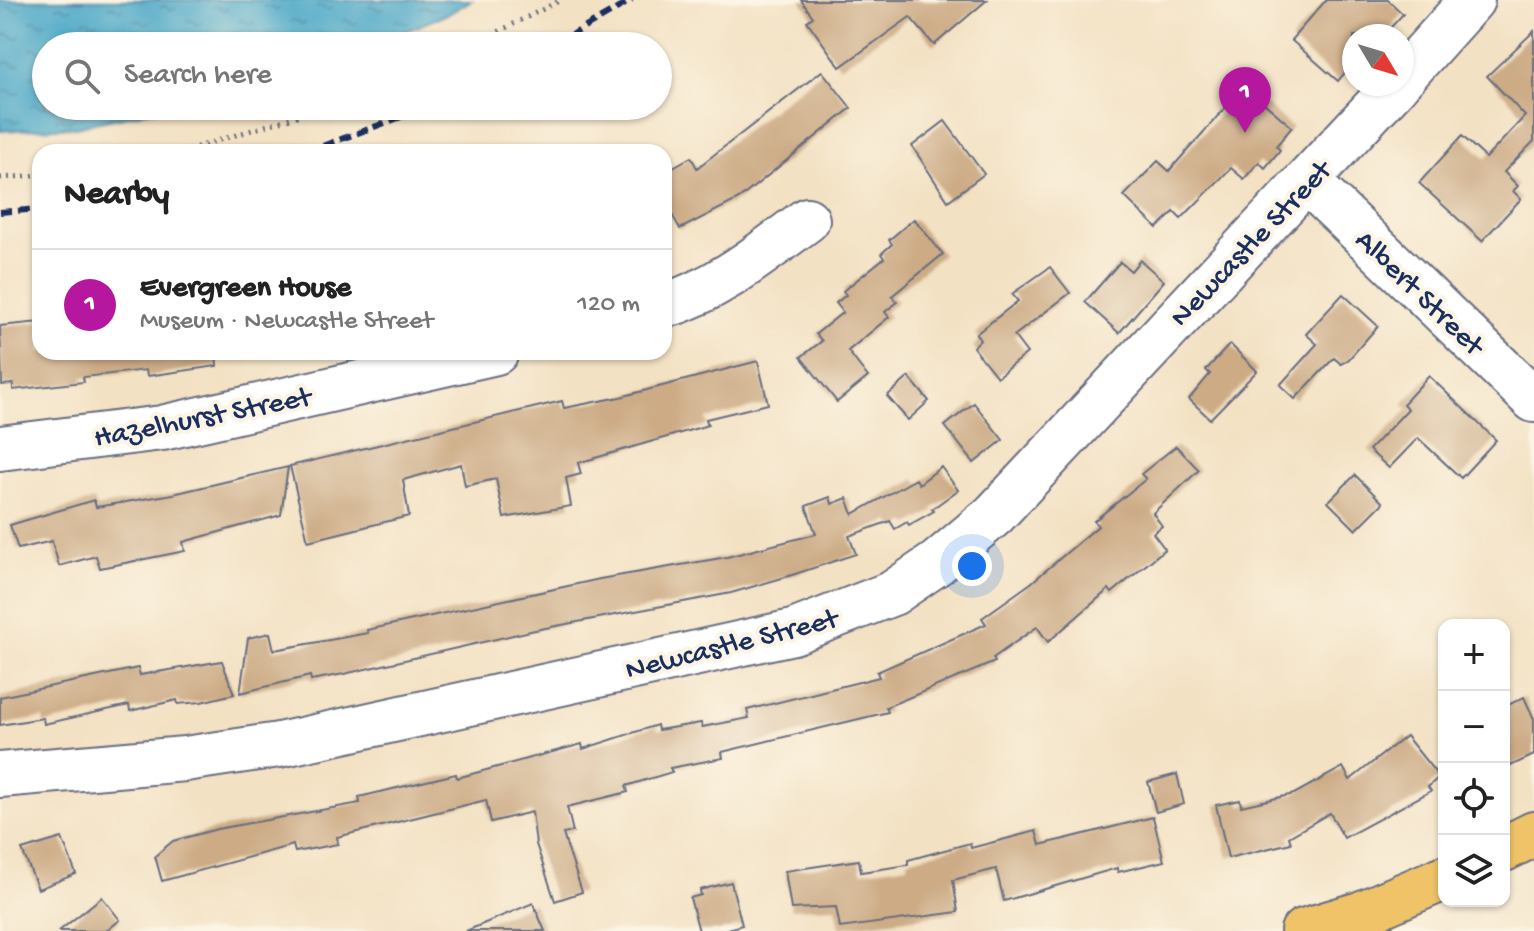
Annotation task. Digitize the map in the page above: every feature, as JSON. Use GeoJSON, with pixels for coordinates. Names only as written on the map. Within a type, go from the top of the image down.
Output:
{"type":"FeatureCollection","features":[{"type":"Feature","properties":{"kind":"main road"},"geometry":{"type":"LineString","coordinates":[[1510,846],[1534,834]]}},
{"type":"Feature","properties":{"kind":"main road"},"geometry":{"type":"LineString","coordinates":[[1303,931],[1360,914],[1438,881]]}},
{"type":"Feature","properties":{"kind":"street"},"geometry":{"type":"LineString","coordinates":[[1414,65],[1472,0]]}},
{"type":"Feature","properties":{"kind":"street","name":"Newcastle Street"},"geometry":{"type":"LineString","coordinates":[[0,775],[185,759],[279,745],[793,632],[893,593],[937,563],[994,515],[1386,96]]}},
{"type":"Feature","properties":{"kind":"street","name":"Albert Street"},"geometry":{"type":"LineString","coordinates":[[1308,182],[1534,400]]}},
{"type":"Feature","properties":{"kind":"street"},"geometry":{"type":"LineString","coordinates":[[672,304],[693,297],[736,273],[807,220]]}},
{"type":"Feature","properties":{"kind":"street","name":"Hazelhurst Street"},"geometry":{"type":"LineString","coordinates":[[0,448],[162,428],[461,360]]}},
{"type":"Feature","properties":{"kind":"path"},"geometry":{"type":"LineString","coordinates":[[498,32],[561,0]]}},
{"type":"Feature","properties":{"kind":"path"},"geometry":{"type":"LineString","coordinates":[[207,144],[284,120]]}},
{"type":"Feature","properties":{"kind":"path"},"geometry":{"type":"LineString","coordinates":[[0,178],[32,176]]}},
{"type":"Feature","properties":{"kind":"water"},"geometry":{"type":"Polygon","coordinates":[[[0,0],[472,0],[450,13],[403,32],[32,32],[32,120],[109,120],[75,127],[0,131],[0,0]]]}},
{"type":"Feature","properties":{"kind":"building"},"geometry":{"type":"Polygon","coordinates":[[[801,0],[987,0],[934,45],[910,17],[840,67],[807,21],[813,17],[801,0]]]}},
{"type":"Feature","properties":{"kind":"building"},"geometry":{"type":"Polygon","coordinates":[[[1326,0],[1388,0],[1403,14],[1394,24],[1342,24],[1342,76],[1338,81],[1291,40],[1326,0]]]}},
{"type":"Feature","properties":{"kind":"building"},"geometry":{"type":"Polygon","coordinates":[[[1534,31],[1534,141],[1504,172],[1518,186],[1513,191],[1521,199],[1482,241],[1419,183],[1462,136],[1486,158],[1525,116],[1487,76],[1534,31]]]}},
{"type":"Feature","properties":{"kind":"building"},"geometry":{"type":"Polygon","coordinates":[[[822,71],[851,108],[739,199],[680,229],[672,214],[672,168],[691,157],[697,168],[822,71]]]}},
{"type":"Feature","properties":{"kind":"building"},"geometry":{"type":"Polygon","coordinates":[[[1250,91],[1292,127],[1276,146],[1280,150],[1265,168],[1259,162],[1244,179],[1231,168],[1181,219],[1174,212],[1157,228],[1124,196],[1158,161],[1169,171],[1226,107],[1232,112],[1250,91]]]}},
{"type":"Feature","properties":{"kind":"building"},"geometry":{"type":"Polygon","coordinates":[[[945,121],[984,174],[948,201],[912,146],[945,121]]]}},
{"type":"Feature","properties":{"kind":"building"},"geometry":{"type":"Polygon","coordinates":[[[914,219],[943,254],[892,296],[897,302],[885,312],[889,317],[848,351],[868,377],[837,402],[801,357],[822,341],[816,334],[843,312],[836,303],[846,295],[843,291],[884,258],[881,254],[892,244],[889,240],[914,219]]]}},
{"type":"Feature","properties":{"kind":"building"},"geometry":{"type":"Polygon","coordinates":[[[1140,260],[1164,281],[1119,333],[1085,302],[1120,262],[1131,271],[1140,260]]]}},
{"type":"Feature","properties":{"kind":"building"},"geometry":{"type":"Polygon","coordinates":[[[1050,267],[1070,293],[1014,336],[1027,353],[997,377],[973,347],[980,340],[976,334],[1018,301],[1012,294],[1050,267]]]}},
{"type":"Feature","properties":{"kind":"building"},"geometry":{"type":"Polygon","coordinates":[[[1343,294],[1378,326],[1349,359],[1341,364],[1334,358],[1295,399],[1280,385],[1317,344],[1306,334],[1343,294]]]}},
{"type":"Feature","properties":{"kind":"building"},"geometry":{"type":"Polygon","coordinates":[[[32,323],[32,360],[217,360],[217,366],[147,376],[146,370],[83,377],[84,382],[13,390],[13,384],[2,385],[0,326],[32,323]]]}},
{"type":"Feature","properties":{"kind":"building"},"geometry":{"type":"Polygon","coordinates":[[[1230,344],[1257,371],[1210,419],[1189,399],[1210,374],[1206,370],[1230,344]]]}},
{"type":"Feature","properties":{"kind":"building"},"geometry":{"type":"Polygon","coordinates":[[[758,361],[768,404],[706,419],[708,425],[578,463],[581,474],[566,478],[571,506],[504,518],[496,479],[465,486],[461,464],[403,480],[409,516],[308,541],[290,466],[562,401],[564,408],[620,397],[758,361]]]}},
{"type":"Feature","properties":{"kind":"building"},"geometry":{"type":"Polygon","coordinates":[[[1429,376],[1496,440],[1461,478],[1418,438],[1389,468],[1369,450],[1408,409],[1403,404],[1429,376]]]}},
{"type":"Feature","properties":{"kind":"building"},"geometry":{"type":"Polygon","coordinates":[[[909,377],[929,401],[908,420],[887,396],[909,377]]]}},
{"type":"Feature","properties":{"kind":"building"},"geometry":{"type":"Polygon","coordinates":[[[974,403],[1003,440],[974,463],[945,426],[974,403]]]}},
{"type":"Feature","properties":{"kind":"building"},"geometry":{"type":"Polygon","coordinates":[[[1176,446],[1199,470],[1153,513],[1162,526],[1153,533],[1165,549],[1112,593],[1109,589],[1048,642],[1037,627],[993,658],[995,662],[886,707],[888,712],[722,752],[723,758],[670,768],[672,772],[626,786],[628,792],[567,807],[573,832],[563,834],[582,892],[555,901],[536,844],[532,812],[491,822],[486,800],[337,837],[338,844],[295,852],[293,845],[162,881],[155,856],[173,841],[217,829],[360,803],[359,797],[456,774],[457,778],[582,744],[583,749],[657,725],[658,730],[701,723],[702,727],[749,718],[747,710],[879,677],[877,672],[986,624],[982,618],[1031,583],[1098,526],[1094,521],[1146,479],[1141,474],[1176,446]]]}},
{"type":"Feature","properties":{"kind":"building"},"geometry":{"type":"Polygon","coordinates":[[[288,467],[281,515],[183,542],[185,551],[100,568],[96,556],[59,566],[52,541],[18,549],[10,525],[94,500],[96,507],[173,494],[288,467]]]}},
{"type":"Feature","properties":{"kind":"building"},"geometry":{"type":"Polygon","coordinates":[[[941,467],[958,490],[932,509],[934,511],[909,525],[907,522],[895,529],[890,521],[849,536],[856,554],[789,576],[731,593],[535,630],[344,674],[311,680],[310,676],[240,693],[248,638],[270,633],[274,650],[368,633],[367,630],[600,579],[727,557],[816,534],[806,506],[830,497],[832,504],[847,498],[853,514],[916,479],[919,484],[941,467]]]}},
{"type":"Feature","properties":{"kind":"building"},"geometry":{"type":"Polygon","coordinates":[[[1355,475],[1383,503],[1356,530],[1328,502],[1355,475]]]}},
{"type":"Feature","properties":{"kind":"building"},"geometry":{"type":"Polygon","coordinates":[[[222,661],[234,694],[201,702],[178,704],[177,700],[130,711],[129,705],[44,724],[43,718],[0,725],[0,697],[138,668],[140,675],[222,661]]]}},
{"type":"Feature","properties":{"kind":"building"},"geometry":{"type":"Polygon","coordinates":[[[1524,697],[1534,719],[1534,755],[1510,766],[1510,763],[1510,704],[1524,697]]]}},
{"type":"Feature","properties":{"kind":"building"},"geometry":{"type":"Polygon","coordinates":[[[1406,736],[1438,776],[1428,787],[1431,791],[1344,838],[1330,813],[1289,837],[1291,843],[1228,858],[1216,805],[1240,800],[1241,806],[1294,794],[1343,767],[1350,780],[1406,736]]]}},
{"type":"Feature","properties":{"kind":"building"},"geometry":{"type":"Polygon","coordinates":[[[1177,774],[1184,804],[1156,812],[1148,782],[1177,774]]]}},
{"type":"Feature","properties":{"kind":"building"},"geometry":{"type":"Polygon","coordinates":[[[1153,817],[1164,861],[1118,872],[1117,868],[1004,901],[996,869],[953,880],[958,912],[840,928],[836,907],[791,909],[785,871],[859,860],[861,872],[908,865],[908,860],[970,843],[971,848],[1036,831],[1040,845],[1153,817]]]}},
{"type":"Feature","properties":{"kind":"building"},"geometry":{"type":"Polygon","coordinates":[[[62,838],[76,874],[38,889],[22,850],[62,838]]]}},
{"type":"Feature","properties":{"kind":"building"},"geometry":{"type":"Polygon","coordinates":[[[731,882],[742,925],[720,931],[699,931],[690,898],[701,895],[700,890],[731,882]]]}},
{"type":"Feature","properties":{"kind":"building"},"geometry":{"type":"Polygon","coordinates":[[[102,897],[120,920],[106,931],[59,931],[102,897]]]}},
{"type":"Feature","properties":{"kind":"building"},"geometry":{"type":"Polygon","coordinates":[[[533,903],[545,931],[466,931],[533,903]]]}},
{"type":"Feature","properties":{"kind":"railway"},"geometry":{"type":"LineString","coordinates":[[577,32],[632,0]]}},
{"type":"Feature","properties":{"kind":"railway"},"geometry":{"type":"LineString","coordinates":[[328,144],[393,120]]}},
{"type":"Feature","properties":{"kind":"railway"},"geometry":{"type":"LineString","coordinates":[[0,212],[32,210]]}},
{"type":"Feature","properties":{"kind":"place","name":"Evergreen House"},"geometry":{"type":"Point","coordinates":[1245,133]}}]}
